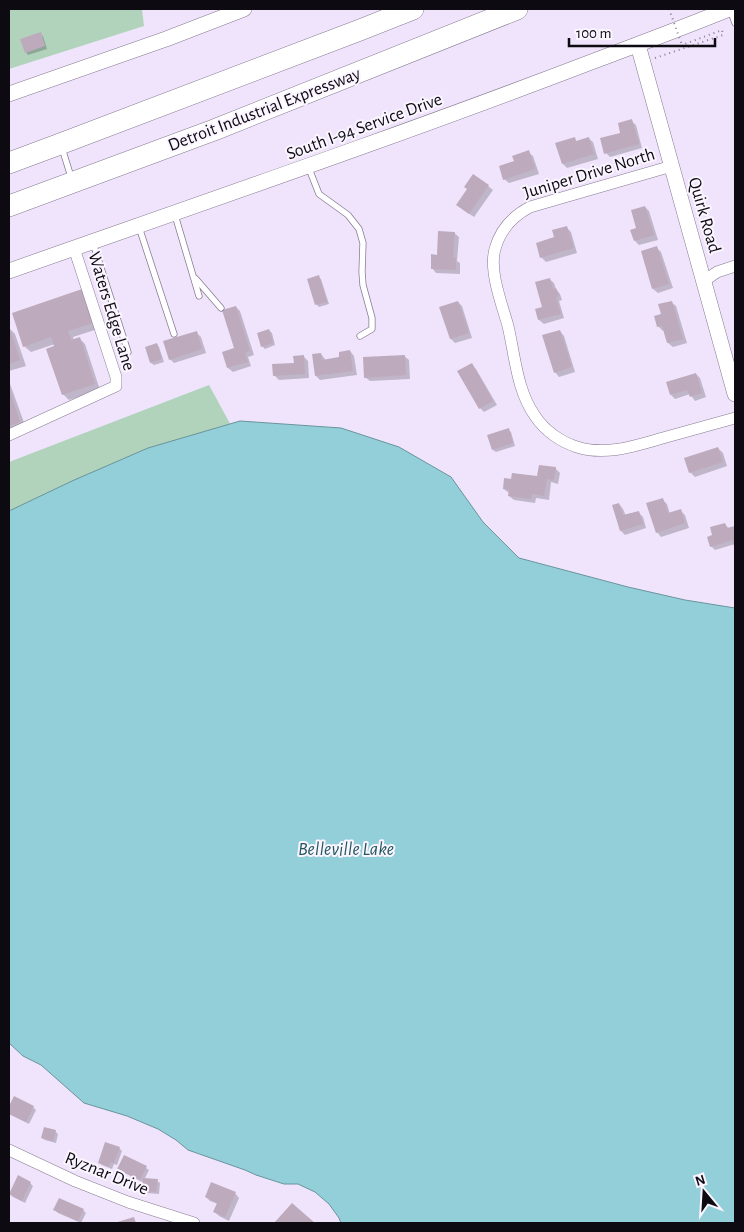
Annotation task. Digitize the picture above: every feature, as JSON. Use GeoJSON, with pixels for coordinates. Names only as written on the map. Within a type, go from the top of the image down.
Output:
{"type":"FeatureCollection","features":[{"type":"Feature","properties":{"kind":"highway"},"geometry":{"type":"LineString","coordinates":[[9,150],[382,9]]}},
{"type":"Feature","properties":{"kind":"highway"},"geometry":{"type":"LineString","coordinates":[[9,163],[413,9]]}},
{"type":"Feature","properties":{"kind":"highway","name":"Detroit Industrial Expressway"},"geometry":{"type":"LineString","coordinates":[[9,206],[214,130],[517,9]]}},
{"type":"Feature","properties":{"kind":"street"},"geometry":{"type":"LineString","coordinates":[[9,94],[166,39],[244,9]]}},
{"type":"Feature","properties":{"kind":"street","name":"South I-94 Service Drive"},"geometry":{"type":"LineString","coordinates":[[9,271],[484,103],[730,9]]}},
{"type":"Feature","properties":{"kind":"street","name":"Quirk Road"},"geometry":{"type":"LineString","coordinates":[[638,45],[735,394]]}},
{"type":"Feature","properties":{"kind":"street","name":"Juniper Drive North"},"geometry":{"type":"LineString","coordinates":[[672,166],[530,206],[516,215],[499,236],[493,260],[495,279],[508,326],[519,379],[528,406],[543,426],[555,436],[571,445],[589,450],[602,451],[633,446],[735,418]]}},
{"type":"Feature","properties":{"kind":"street","name":"Waters Edge Lane"},"geometry":{"type":"LineString","coordinates":[[9,435],[116,386],[116,377],[74,248]]}},
{"type":"Feature","properties":{"kind":"street"},"geometry":{"type":"LineString","coordinates":[[704,281],[717,272],[735,266]]}},
{"type":"Feature","properties":{"kind":"street","name":"Ryznar Drive"},"geometry":{"type":"LineString","coordinates":[[9,1150],[76,1181],[128,1202],[194,1223]]}},
{"type":"Feature","properties":{"kind":"lane"},"geometry":{"type":"LineString","coordinates":[[730,9],[735,23]]}},
{"type":"Feature","properties":{"kind":"lane"},"geometry":{"type":"LineString","coordinates":[[60,144],[73,182]]}},
{"type":"Feature","properties":{"kind":"lane"},"geometry":{"type":"LineString","coordinates":[[308,166],[319,194],[348,215],[359,228],[363,244],[363,285],[372,318],[372,328],[360,336]]}},
{"type":"Feature","properties":{"kind":"lane"},"geometry":{"type":"LineString","coordinates":[[174,213],[200,296]]}},
{"type":"Feature","properties":{"kind":"lane"},"geometry":{"type":"LineString","coordinates":[[138,226],[174,334]]}},
{"type":"Feature","properties":{"kind":"lane"},"geometry":{"type":"LineString","coordinates":[[92,241],[128,352]]}},
{"type":"Feature","properties":{"kind":"lane"},"geometry":{"type":"LineString","coordinates":[[193,276],[221,308]]}},
{"type":"Feature","properties":{"kind":"path"},"geometry":{"type":"LineString","coordinates":[[656,58],[723,35],[722,30],[682,44],[669,9]]}},
{"type":"Feature","properties":{"kind":"shaded area"},"geometry":{"type":"Polygon","coordinates":[[[9,9],[142,9],[144,26],[9,69],[9,9]]]}},
{"type":"Feature","properties":{"kind":"shaded area"},"geometry":{"type":"Polygon","coordinates":[[[209,385],[257,473],[9,561],[9,462],[209,385]]]}},
{"type":"Feature","properties":{"kind":"water","name":"Belleville Lake"},"geometry":{"type":"Polygon","coordinates":[[[240,421],[341,428],[399,447],[451,477],[483,522],[519,558],[628,587],[685,600],[735,608],[735,1223],[341,1223],[329,1204],[315,1192],[298,1184],[284,1184],[188,1150],[158,1129],[127,1116],[84,1103],[41,1065],[23,1056],[9,1043],[9,511],[148,448],[240,421]]]}},
{"type":"Feature","properties":{"kind":"building"},"geometry":{"type":"Polygon","coordinates":[[[41,32],[45,46],[25,53],[20,39],[41,32]]]}},
{"type":"Feature","properties":{"kind":"building"},"geometry":{"type":"Polygon","coordinates":[[[632,119],[639,144],[604,154],[600,138],[620,133],[618,123],[632,119]]]}},
{"type":"Feature","properties":{"kind":"building"},"geometry":{"type":"Polygon","coordinates":[[[575,137],[576,141],[589,137],[594,154],[562,164],[555,143],[575,137]]]}},
{"type":"Feature","properties":{"kind":"building"},"geometry":{"type":"Polygon","coordinates":[[[529,150],[535,169],[503,180],[499,166],[514,161],[512,156],[529,150]]]}},
{"type":"Feature","properties":{"kind":"building"},"geometry":{"type":"Polygon","coordinates":[[[473,174],[489,185],[469,214],[456,205],[467,189],[464,187],[473,174]]]}},
{"type":"Feature","properties":{"kind":"building"},"geometry":{"type":"Polygon","coordinates":[[[645,206],[654,235],[634,241],[630,230],[636,228],[631,210],[645,206]]]}},
{"type":"Feature","properties":{"kind":"building"},"geometry":{"type":"Polygon","coordinates":[[[567,226],[574,248],[540,258],[536,243],[554,237],[552,230],[567,226]]]}},
{"type":"Feature","properties":{"kind":"building"},"geometry":{"type":"Polygon","coordinates":[[[438,231],[455,232],[453,258],[456,258],[456,270],[431,269],[431,254],[437,255],[438,231]]]}},
{"type":"Feature","properties":{"kind":"building"},"geometry":{"type":"Polygon","coordinates":[[[657,246],[669,284],[652,289],[641,251],[657,246]]]}},
{"type":"Feature","properties":{"kind":"building"},"geometry":{"type":"Polygon","coordinates":[[[319,275],[327,302],[315,305],[307,279],[319,275]]]}},
{"type":"Feature","properties":{"kind":"building"},"geometry":{"type":"Polygon","coordinates":[[[550,278],[553,289],[556,288],[559,296],[556,297],[561,314],[538,320],[535,309],[542,307],[535,282],[550,278]]]}},
{"type":"Feature","properties":{"kind":"building"},"geometry":{"type":"Polygon","coordinates":[[[85,288],[96,322],[68,331],[71,340],[80,337],[95,384],[62,395],[46,349],[54,346],[51,337],[23,347],[12,313],[85,288]]]}},
{"type":"Feature","properties":{"kind":"building"},"geometry":{"type":"Polygon","coordinates":[[[458,301],[469,333],[450,339],[439,307],[458,301]]]}},
{"type":"Feature","properties":{"kind":"building"},"geometry":{"type":"Polygon","coordinates":[[[672,301],[683,339],[667,343],[662,326],[657,327],[654,316],[661,314],[658,304],[672,301]]]}},
{"type":"Feature","properties":{"kind":"building"},"geometry":{"type":"Polygon","coordinates":[[[236,306],[250,351],[245,353],[248,362],[227,368],[222,352],[234,348],[222,310],[236,306]]]}},
{"type":"Feature","properties":{"kind":"building"},"geometry":{"type":"Polygon","coordinates":[[[9,326],[20,360],[9,364],[9,326]]]}},
{"type":"Feature","properties":{"kind":"building"},"geometry":{"type":"Polygon","coordinates":[[[269,329],[273,343],[261,347],[257,333],[269,329]]]}},
{"type":"Feature","properties":{"kind":"building"},"geometry":{"type":"Polygon","coordinates":[[[560,330],[572,367],[554,373],[542,335],[560,330]]]}},
{"type":"Feature","properties":{"kind":"building"},"geometry":{"type":"Polygon","coordinates":[[[197,331],[202,349],[169,360],[163,341],[197,331]]]}},
{"type":"Feature","properties":{"kind":"building"},"geometry":{"type":"Polygon","coordinates":[[[157,343],[162,359],[150,363],[145,347],[157,343]]]}},
{"type":"Feature","properties":{"kind":"building"},"geometry":{"type":"Polygon","coordinates":[[[350,350],[353,371],[315,376],[312,354],[321,353],[322,360],[339,357],[339,352],[350,350]]]}},
{"type":"Feature","properties":{"kind":"building"},"geometry":{"type":"Polygon","coordinates":[[[304,355],[305,374],[273,376],[272,364],[294,363],[293,356],[304,355]]]}},
{"type":"Feature","properties":{"kind":"building"},"geometry":{"type":"Polygon","coordinates":[[[405,355],[406,375],[364,378],[363,357],[405,355]]]}},
{"type":"Feature","properties":{"kind":"building"},"geometry":{"type":"Polygon","coordinates":[[[472,363],[493,401],[479,409],[457,371],[472,363]]]}},
{"type":"Feature","properties":{"kind":"building"},"geometry":{"type":"Polygon","coordinates":[[[696,373],[702,393],[690,397],[687,390],[670,395],[666,382],[696,373]]]}},
{"type":"Feature","properties":{"kind":"building"},"geometry":{"type":"Polygon","coordinates":[[[9,388],[20,422],[9,426],[9,388]]]}},
{"type":"Feature","properties":{"kind":"building"},"geometry":{"type":"Polygon","coordinates":[[[509,428],[513,443],[492,450],[487,435],[509,428]]]}},
{"type":"Feature","properties":{"kind":"building"},"geometry":{"type":"Polygon","coordinates":[[[718,447],[723,462],[689,473],[684,458],[718,447]]]}},
{"type":"Feature","properties":{"kind":"building"},"geometry":{"type":"Polygon","coordinates":[[[539,465],[556,467],[554,480],[547,479],[544,496],[532,494],[531,499],[508,496],[509,490],[503,489],[504,478],[511,479],[512,473],[537,476],[539,465]]]}},
{"type":"Feature","properties":{"kind":"building"},"geometry":{"type":"Polygon","coordinates":[[[663,498],[668,513],[681,509],[685,523],[656,533],[646,503],[663,498]]]}},
{"type":"Feature","properties":{"kind":"building"},"geometry":{"type":"Polygon","coordinates":[[[619,503],[623,515],[639,511],[643,524],[620,531],[612,505],[619,503]]]}},
{"type":"Feature","properties":{"kind":"building"},"geometry":{"type":"Polygon","coordinates":[[[725,523],[727,528],[735,526],[735,549],[732,540],[710,547],[707,537],[712,535],[710,527],[725,523]]]}},
{"type":"Feature","properties":{"kind":"building"},"geometry":{"type":"Polygon","coordinates":[[[14,1096],[34,1106],[26,1122],[9,1114],[9,1106],[14,1096]]]}},
{"type":"Feature","properties":{"kind":"building"},"geometry":{"type":"Polygon","coordinates":[[[44,1127],[56,1130],[53,1141],[41,1138],[44,1127]]]}},
{"type":"Feature","properties":{"kind":"building"},"geometry":{"type":"Polygon","coordinates":[[[105,1142],[120,1147],[114,1163],[111,1162],[109,1167],[98,1163],[105,1142]]]}},
{"type":"Feature","properties":{"kind":"building"},"geometry":{"type":"Polygon","coordinates":[[[124,1155],[147,1166],[140,1180],[117,1169],[124,1155]]]}},
{"type":"Feature","properties":{"kind":"building"},"geometry":{"type":"Polygon","coordinates":[[[18,1175],[31,1182],[22,1201],[9,1194],[18,1175]]]}},
{"type":"Feature","properties":{"kind":"building"},"geometry":{"type":"Polygon","coordinates":[[[143,1178],[158,1179],[156,1192],[142,1191],[143,1178]]]}},
{"type":"Feature","properties":{"kind":"building"},"geometry":{"type":"Polygon","coordinates":[[[211,1182],[236,1192],[225,1217],[213,1212],[217,1203],[205,1197],[211,1182]]]}},
{"type":"Feature","properties":{"kind":"building"},"geometry":{"type":"Polygon","coordinates":[[[59,1198],[84,1209],[78,1221],[53,1210],[59,1198]]]}},
{"type":"Feature","properties":{"kind":"building"},"geometry":{"type":"Polygon","coordinates":[[[292,1203],[315,1223],[274,1223],[292,1203]]]}},
{"type":"Feature","properties":{"kind":"building"},"geometry":{"type":"Polygon","coordinates":[[[134,1217],[136,1223],[114,1223],[134,1217]]]}}]}
